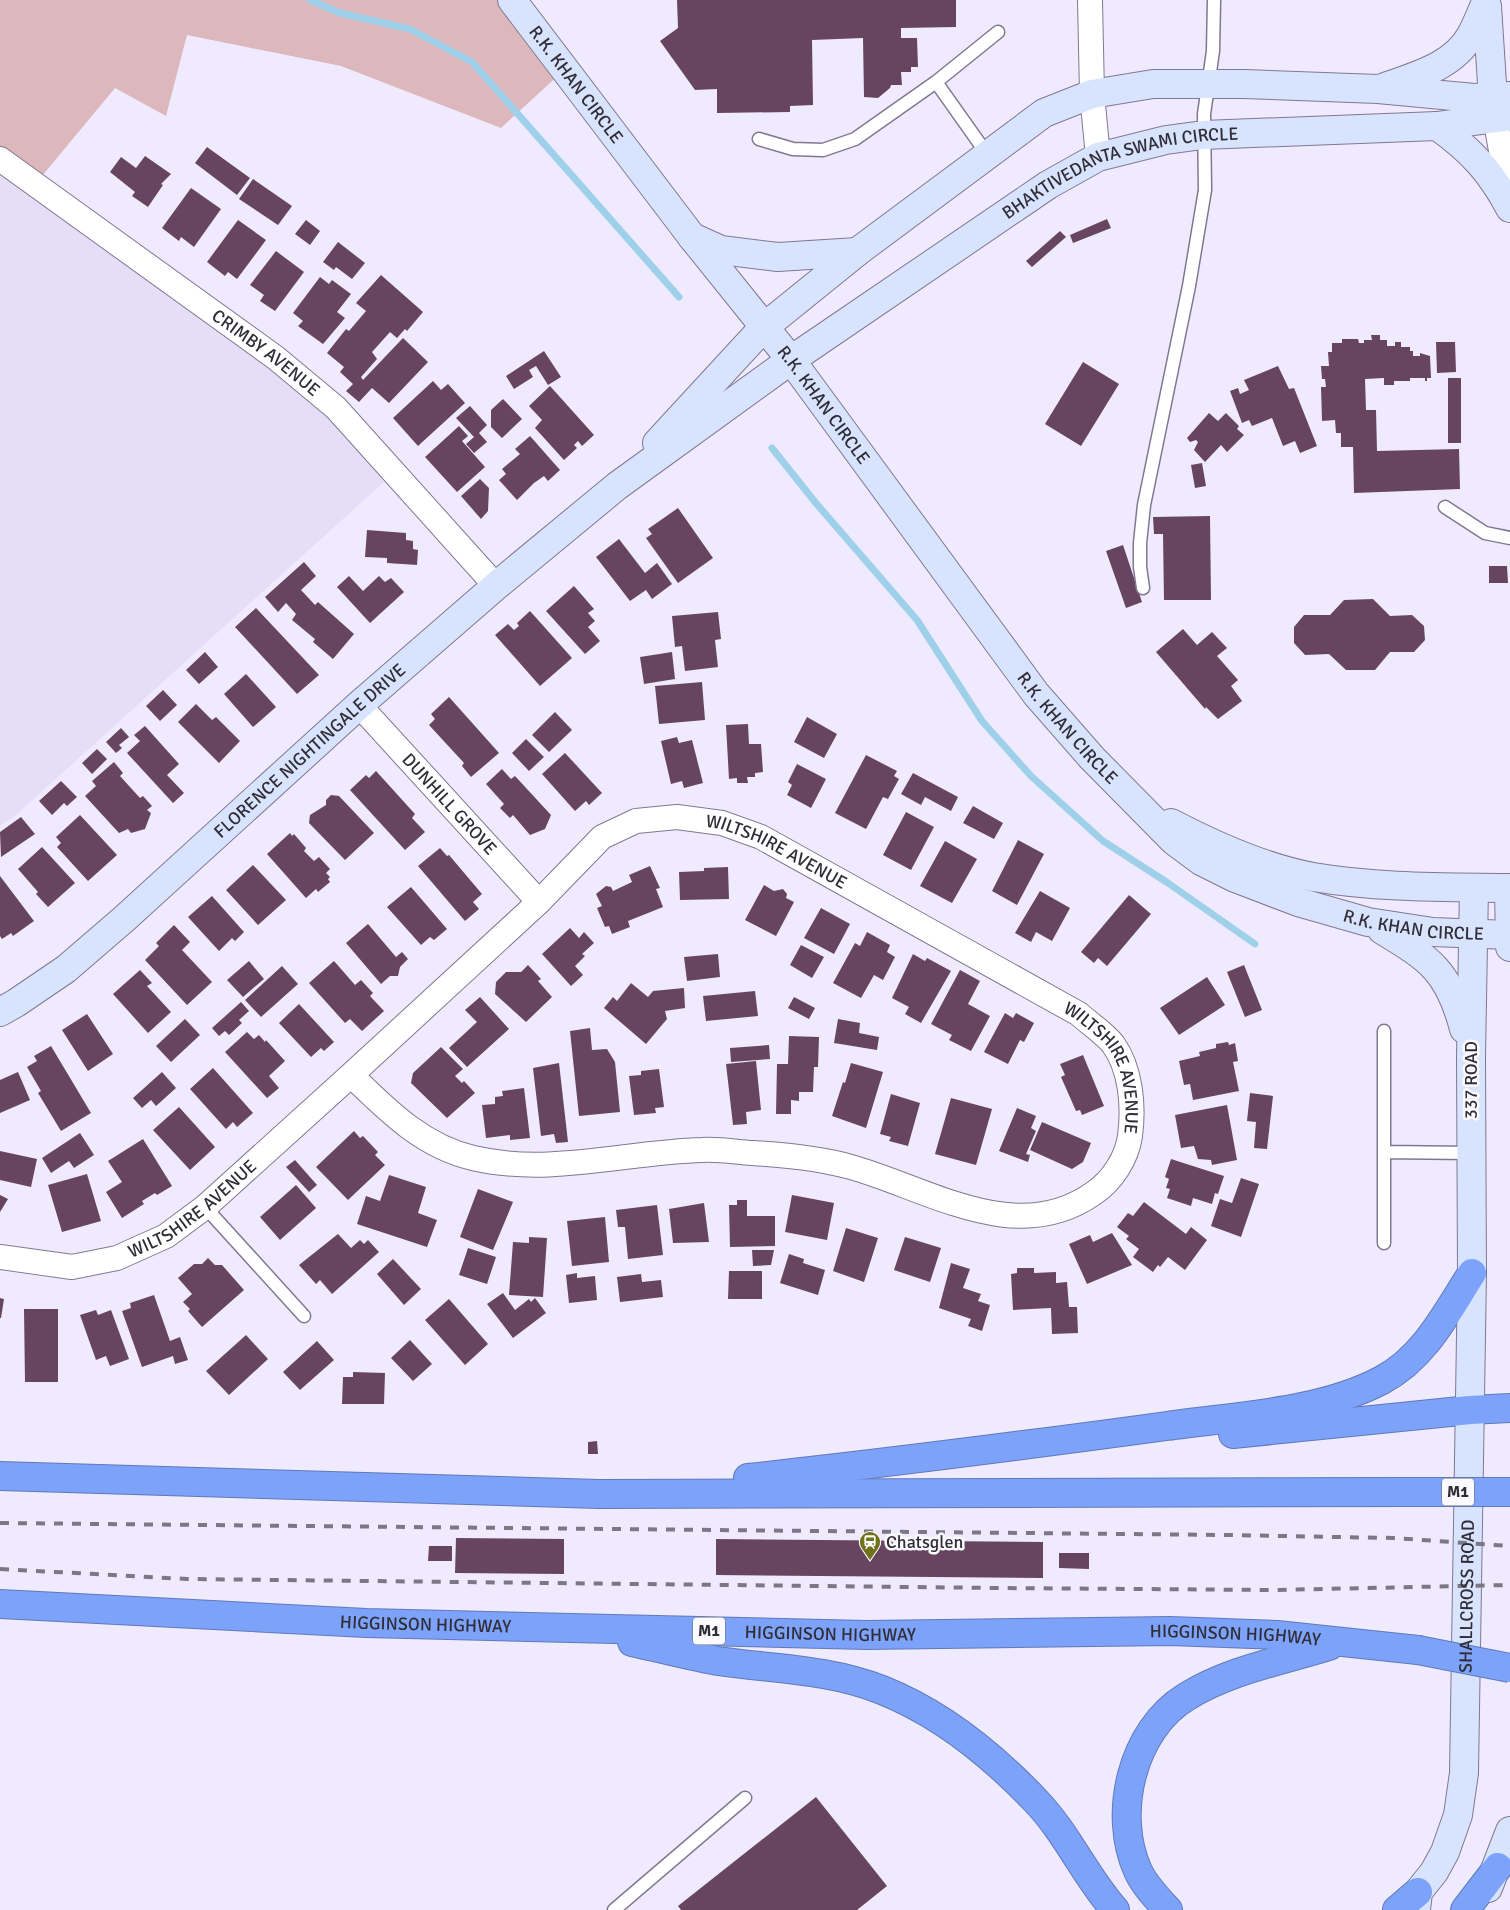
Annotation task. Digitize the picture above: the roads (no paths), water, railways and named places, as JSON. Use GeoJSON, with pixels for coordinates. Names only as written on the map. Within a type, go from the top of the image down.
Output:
{"type":"FeatureCollection","features":[{"type":"Feature","properties":{"kind":"highway"},"geometry":{"type":"LineString","coordinates":[[599,1494],[1057,1441],[1286,1409],[1344,1397],[1383,1379],[1407,1363],[1431,1338],[1472,1273]]}},
{"type":"Feature","properties":{"kind":"highway"},"geometry":{"type":"LineString","coordinates":[[1057,1441],[1155,1442],[1470,1410],[1510,1408]]}},
{"type":"Feature","properties":{"kind":"highway","name":"M1"},"geometry":{"type":"LineString","coordinates":[[0,1476],[599,1494],[1510,1492]]}},
{"type":"Feature","properties":{"kind":"highway","name":"HIGGINSON HIGHWAY"},"geometry":{"type":"LineString","coordinates":[[0,1604],[366,1623],[571,1628],[867,1635],[1170,1631],[1277,1635],[1418,1650],[1510,1668]]}},
{"type":"Feature","properties":{"kind":"highway"},"geometry":{"type":"LineString","coordinates":[[571,1628],[717,1661],[810,1671],[848,1679],[882,1690],[943,1722],[1002,1767],[1036,1801],[1115,1910]]}},
{"type":"Feature","properties":{"kind":"highway"},"geometry":{"type":"LineString","coordinates":[[1168,1910],[1151,1891],[1138,1870],[1127,1824],[1132,1775],[1139,1752],[1156,1725],[1171,1707],[1204,1686],[1245,1671],[1343,1642]]}},
{"type":"Feature","properties":{"kind":"highway"},"geometry":{"type":"LineString","coordinates":[[1466,1910],[1498,1867]]}},
{"type":"Feature","properties":{"kind":"highway"},"geometry":{"type":"LineString","coordinates":[[1398,1910],[1417,1901]]}},
{"type":"Feature","properties":{"kind":"street","name":"R.K. KHAN CIRCLE"},"geometry":{"type":"LineString","coordinates":[[512,0],[692,237],[763,328],[791,360],[1036,694],[1092,758],[1174,841],[1201,861],[1235,878],[1298,902],[1368,922],[1410,930],[1510,935]]}},
{"type":"Feature","properties":{"kind":"street"},"geometry":{"type":"LineString","coordinates":[[1090,0],[1092,94],[1098,158]]}},
{"type":"Feature","properties":{"kind":"street"},"geometry":{"type":"LineString","coordinates":[[1378,89],[1442,65],[1471,36],[1486,1]]}},
{"type":"Feature","properties":{"kind":"street"},"geometry":{"type":"LineString","coordinates":[[1486,1],[1502,107],[1510,200]]}},
{"type":"Feature","properties":{"kind":"street"},"geometry":{"type":"LineString","coordinates":[[763,328],[857,252],[1044,113],[1092,94],[1153,84],[1378,89],[1502,107]]}},
{"type":"Feature","properties":{"kind":"street","name":"BHAKTIVEDANTA SWAMI CIRCLE"},"geometry":{"type":"LineString","coordinates":[[791,360],[1048,185],[1098,158],[1166,140],[1203,135],[1437,126],[1502,107]]}},
{"type":"Feature","properties":{"kind":"street"},"geometry":{"type":"LineString","coordinates":[[1437,126],[1488,170],[1510,208]]}},
{"type":"Feature","properties":{"kind":"street","name":"CRIMBY AVENUE"},"geometry":{"type":"LineString","coordinates":[[0,159],[276,358],[336,408],[496,586]]}},
{"type":"Feature","properties":{"kind":"street"},"geometry":{"type":"LineString","coordinates":[[692,237],[721,250],[778,257],[857,252]]}},
{"type":"Feature","properties":{"kind":"street","name":"FLORENCE NIGHTINGALE DRIVE"},"geometry":{"type":"LineString","coordinates":[[617,486],[763,328]]}},
{"type":"Feature","properties":{"kind":"street","name":"FLORENCE NIGHTINGALE DRIVE"},"geometry":{"type":"LineString","coordinates":[[0,1012],[24,998],[80,956],[359,705],[496,586],[617,486],[791,360]]}},
{"type":"Feature","properties":{"kind":"street","name":"DUNHILL GROVE"},"geometry":{"type":"LineString","coordinates":[[359,705],[539,902]]}},
{"type":"Feature","properties":{"kind":"street","name":"R.K. KHAN CIRCLE"},"geometry":{"type":"LineString","coordinates":[[1139,806],[1198,837],[1287,870],[1348,881],[1474,888],[1510,888]]}},
{"type":"Feature","properties":{"kind":"street","name":"WILTSHIRE AVENUE"},"geometry":{"type":"LineString","coordinates":[[0,1257],[72,1266],[117,1258],[166,1236],[205,1207],[351,1075],[539,902],[602,837],[636,821],[686,818],[722,823],[761,837],[1079,1014],[1112,1044],[1125,1070],[1131,1099],[1132,1123],[1129,1145],[1118,1168],[1104,1186],[1082,1202],[1059,1212],[1034,1216],[1003,1216],[968,1207],[853,1167],[819,1159],[703,1150],[584,1163],[517,1163],[474,1158],[435,1145],[395,1117],[351,1075]]}},
{"type":"Feature","properties":{"kind":"street","name":"337 ROAD"},"geometry":{"type":"LineString","coordinates":[[1472,1273],[1471,1057],[1474,888]]}},
{"type":"Feature","properties":{"kind":"street"},"geometry":{"type":"LineString","coordinates":[[1510,888],[1510,947]]}},
{"type":"Feature","properties":{"kind":"street"},"geometry":{"type":"LineString","coordinates":[[1368,922],[1423,955],[1435,967],[1447,983],[1458,1005],[1471,1057]]}},
{"type":"Feature","properties":{"kind":"street","name":"SHALLCROSS ROAD"},"geometry":{"type":"LineString","coordinates":[[1417,1901],[1444,1852],[1458,1815],[1464,1773],[1472,1273]]}},
{"type":"Feature","properties":{"kind":"street"},"geometry":{"type":"LineString","coordinates":[[1478,1910],[1498,1867],[1510,1831]]}},
{"type":"Feature","properties":{"kind":"lane"},"geometry":{"type":"LineString","coordinates":[[1143,588],[1140,559],[1144,505],[1200,224],[1205,190],[1203,135],[1207,84],[1213,51],[1214,0]]}},
{"type":"Feature","properties":{"kind":"lane"},"geometry":{"type":"LineString","coordinates":[[759,139],[793,149],[823,150],[855,139],[936,82],[998,32]]}},
{"type":"Feature","properties":{"kind":"lane"},"geometry":{"type":"LineString","coordinates":[[936,82],[987,154]]}},
{"type":"Feature","properties":{"kind":"lane"},"geometry":{"type":"LineString","coordinates":[[1445,507],[1485,533],[1510,538]]}},
{"type":"Feature","properties":{"kind":"lane"},"geometry":{"type":"LineString","coordinates":[[1384,1031],[1384,1243]]}},
{"type":"Feature","properties":{"kind":"lane"},"geometry":{"type":"LineString","coordinates":[[1384,1152],[1471,1154]]}},
{"type":"Feature","properties":{"kind":"lane"},"geometry":{"type":"LineString","coordinates":[[205,1207],[304,1316]]}},
{"type":"Feature","properties":{"kind":"lane"},"geometry":{"type":"LineString","coordinates":[[614,1910],[745,1798]]}},
{"type":"Feature","properties":{"kind":"waterway"},"geometry":{"type":"LineString","coordinates":[[310,0],[340,13],[410,29],[472,62],[679,297]]}},
{"type":"Feature","properties":{"kind":"waterway"},"geometry":{"type":"LineString","coordinates":[[772,448],[815,502],[917,620],[982,721],[1031,776],[1103,841],[1168,883],[1255,944]]}},
{"type":"Feature","properties":{"kind":"railway"},"geometry":{"type":"LineString","coordinates":[[0,1523],[1227,1535],[1393,1538],[1510,1546]]}},
{"type":"Feature","properties":{"kind":"railway"},"geometry":{"type":"LineString","coordinates":[[0,1569],[187,1579],[998,1588],[1274,1590],[1510,1585]]}},
{"type":"Feature","properties":{"kind":"place","name":"Chatsglen"},"geometry":{"type":"Point","coordinates":[870,1561]}}]}
